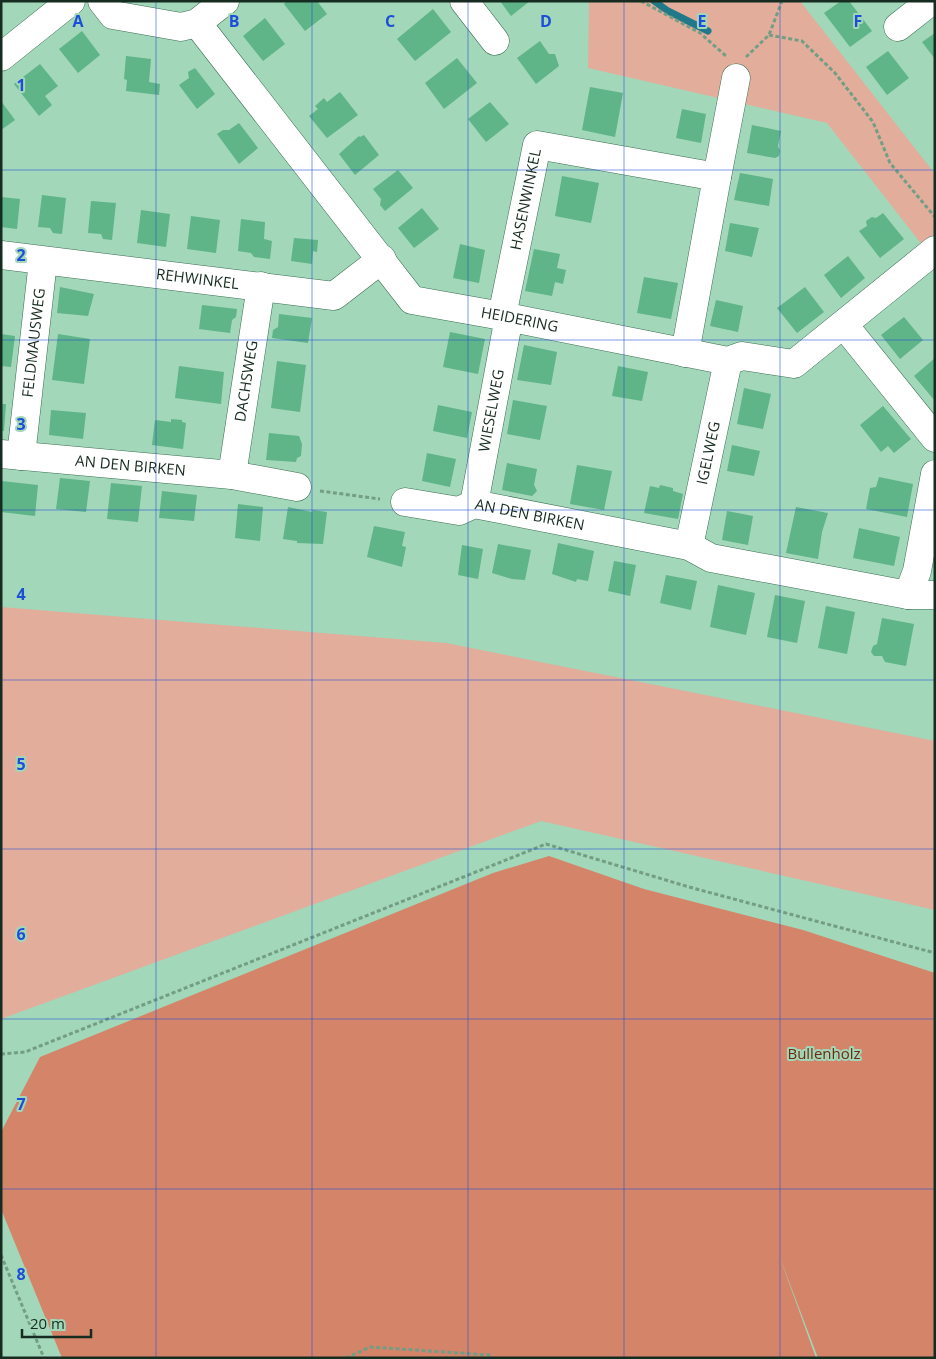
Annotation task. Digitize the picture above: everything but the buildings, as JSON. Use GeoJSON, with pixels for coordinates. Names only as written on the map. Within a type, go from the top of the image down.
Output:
{"type":"FeatureCollection","features":[{"type":"Feature","properties":{"kind":"street"},"geometry":{"type":"LineString","coordinates":[[1,58],[71,1]]}},
{"type":"Feature","properties":{"kind":"street"},"geometry":{"type":"LineString","coordinates":[[102,1],[113,15],[181,27],[197,23],[225,1]]}},
{"type":"Feature","properties":{"kind":"street"},"geometry":{"type":"LineString","coordinates":[[464,1],[494,41]]}},
{"type":"Feature","properties":{"kind":"street"},"geometry":{"type":"LineString","coordinates":[[898,27],[931,1]]}},
{"type":"Feature","properties":{"kind":"street","name":"HEIDERING"},"geometry":{"type":"LineString","coordinates":[[197,23],[412,300],[505,316],[728,361],[742,356],[794,364],[935,250]]}},
{"type":"Feature","properties":{"kind":"street"},"geometry":{"type":"LineString","coordinates":[[685,353],[738,72]]}},
{"type":"Feature","properties":{"kind":"street","name":"HASENWINKEL"},"geometry":{"type":"LineString","coordinates":[[505,316],[537,145],[717,177]]}},
{"type":"Feature","properties":{"kind":"street","name":"REHWINKEL"},"geometry":{"type":"LineString","coordinates":[[1,255],[334,296],[382,259]]}},
{"type":"Feature","properties":{"kind":"street","name":"FELDMAUSWEG"},"geometry":{"type":"LineString","coordinates":[[11,455],[43,261]]}},
{"type":"Feature","properties":{"kind":"street","name":"DACHSWEG"},"geometry":{"type":"LineString","coordinates":[[232,476],[261,286]]}},
{"type":"Feature","properties":{"kind":"street","name":"WIESELWEG"},"geometry":{"type":"LineString","coordinates":[[474,504],[505,316]]}},
{"type":"Feature","properties":{"kind":"street"},"geometry":{"type":"LineString","coordinates":[[844,325],[935,438]]}},
{"type":"Feature","properties":{"kind":"street","name":"IGELWEG"},"geometry":{"type":"LineString","coordinates":[[689,546],[728,361]]}},
{"type":"Feature","properties":{"kind":"street","name":"AN DEN BIRKEN"},"geometry":{"type":"LineString","coordinates":[[11,455],[232,476],[297,487]]}},
{"type":"Feature","properties":{"kind":"street"},"geometry":{"type":"LineString","coordinates":[[922,596],[917,571],[935,474]]}},
{"type":"Feature","properties":{"kind":"street","name":"AN DEN BIRKEN"},"geometry":{"type":"LineString","coordinates":[[404,502],[459,511],[474,504],[689,546],[710,558],[922,596]]}},
{"type":"Feature","properties":{"kind":"path"},"geometry":{"type":"LineString","coordinates":[[641,1],[700,33],[738,72],[744,59],[769,35],[782,1]]}},
{"type":"Feature","properties":{"kind":"path"},"geometry":{"type":"LineString","coordinates":[[769,35],[802,41],[836,73],[873,122],[890,163],[935,216]]}},
{"type":"Feature","properties":{"kind":"path"},"geometry":{"type":"LineString","coordinates":[[297,487],[404,502]]}},
{"type":"Feature","properties":{"kind":"path"},"geometry":{"type":"LineString","coordinates":[[1,1054],[25,1052],[546,844],[689,887],[935,953]]}},
{"type":"Feature","properties":{"kind":"path"},"geometry":{"type":"LineString","coordinates":[[1,1255],[44,1358]]}},
{"type":"Feature","properties":{"kind":"path"},"geometry":{"type":"LineString","coordinates":[[346,1358],[370,1346],[489,1356],[492,1358]]}},
{"type":"Feature","properties":{"kind":"shaded area"},"geometry":{"type":"Polygon","coordinates":[[[589,1],[800,1],[935,174],[935,236],[923,246],[827,123],[588,68],[589,1]]]}},
{"type":"Feature","properties":{"kind":"shaded area"},"geometry":{"type":"Polygon","coordinates":[[[1,607],[446,643],[935,741],[935,910],[541,821],[1,1019],[1,607]]]}},
{"type":"Feature","properties":{"kind":"green space","name":"Bullenholz"},"geometry":{"type":"Polygon","coordinates":[[[549,856],[644,889],[803,930],[935,973],[935,1358],[818,1358],[779,1255],[816,1358],[62,1358],[1,1209],[1,1132],[40,1057],[493,873],[549,856]]]}},
{"type":"Feature","properties":{"kind":"waterway"},"geometry":{"type":"LineString","coordinates":[[654,1],[668,11],[708,31]]}}]}
